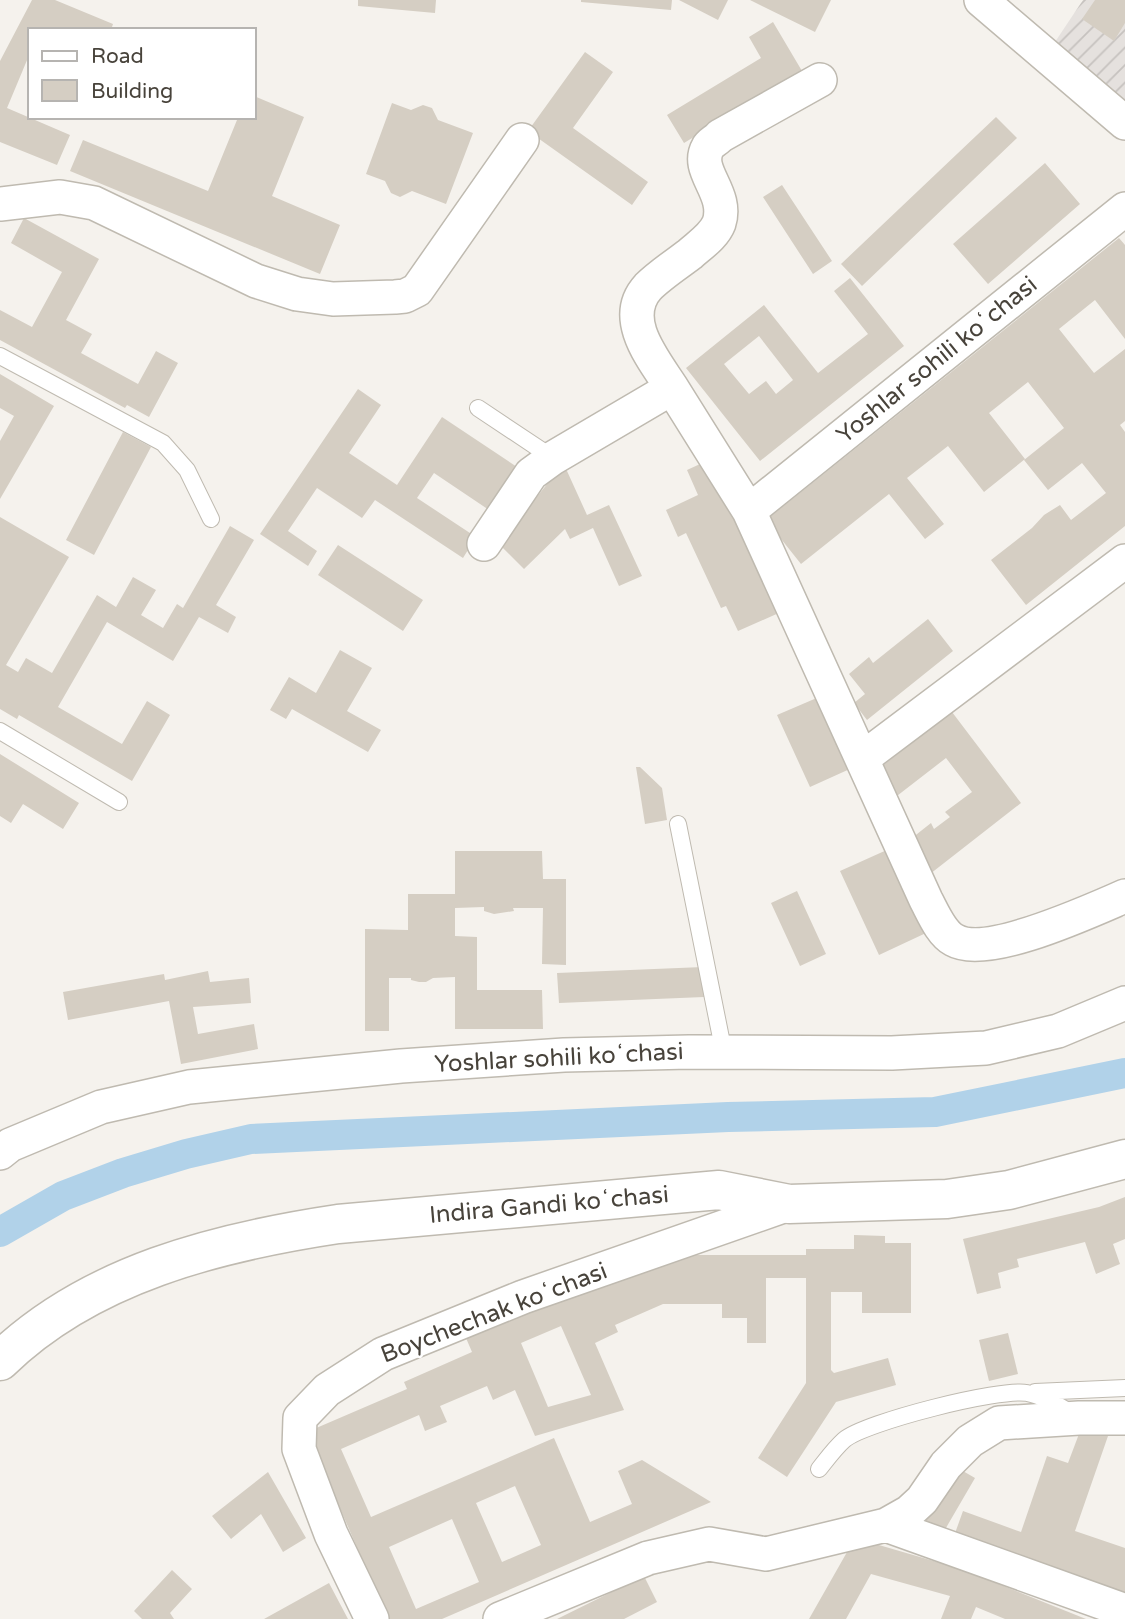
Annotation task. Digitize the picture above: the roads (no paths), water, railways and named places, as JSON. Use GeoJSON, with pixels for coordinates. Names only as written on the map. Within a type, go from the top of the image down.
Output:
{"type":"FeatureCollection","features":[{"type":"Feature","properties":{"kind":"street"},"geometry":{"type":"LineString","coordinates":[[981,0],[1125,123]]}},
{"type":"Feature","properties":{"kind":"street"},"geometry":{"type":"LineString","coordinates":[[820,80],[720,136],[708,148],[704,163],[719,194],[722,210],[718,226],[706,241],[647,288],[639,306],[641,341],[749,511],[926,900],[944,931],[953,940],[964,944],[983,945],[1048,928],[1125,897]]}},
{"type":"Feature","properties":{"kind":"street"},"geometry":{"type":"LineString","coordinates":[[0,204],[60,197],[94,203],[256,281],[297,294],[333,299],[405,296],[416,290],[426,278],[522,140]]}},
{"type":"Feature","properties":{"kind":"street","name":"Yoshlar sohili koʻchasi"},"geometry":{"type":"LineString","coordinates":[[749,511],[1125,209]]}},
{"type":"Feature","properties":{"kind":"street"},"geometry":{"type":"LineString","coordinates":[[484,544],[531,474],[553,458],[671,388]]}},
{"type":"Feature","properties":{"kind":"street"},"geometry":{"type":"LineString","coordinates":[[863,758],[1125,561]]}},
{"type":"Feature","properties":{"kind":"street","name":"Yoshlar sohili koʻchasi"},"geometry":{"type":"LineString","coordinates":[[0,1153],[10,1145],[101,1107],[189,1087],[401,1066],[564,1055],[892,1053],[986,1048],[1058,1031],[1125,1003]]}},
{"type":"Feature","properties":{"kind":"street","name":"Indira Gandi koʻchasi"},"geometry":{"type":"LineString","coordinates":[[0,1361],[63,1311],[116,1284],[229,1244],[278,1233],[338,1224],[719,1190],[789,1204],[947,1199],[1009,1190],[1125,1158]]}},
{"type":"Feature","properties":{"kind":"street","name":"Boychechak koʻchasi"},"geometry":{"type":"LineString","coordinates":[[372,1619],[331,1534],[299,1449],[300,1418],[327,1390],[383,1354],[523,1297],[789,1204]]}},
{"type":"Feature","properties":{"kind":"street"},"geometry":{"type":"LineString","coordinates":[[500,1619],[660,1555],[709,1544],[766,1554],[886,1525],[909,1512],[922,1500],[946,1465],[970,1441],[999,1423],[1125,1418]]}},
{"type":"Feature","properties":{"kind":"street"},"geometry":{"type":"LineString","coordinates":[[886,1525],[1123,1610]]}},
{"type":"Feature","properties":{"kind":"lane"},"geometry":{"type":"LineString","coordinates":[[0,356],[163,443],[176,454],[187,470],[211,519]]}},
{"type":"Feature","properties":{"kind":"lane"},"geometry":{"type":"LineString","coordinates":[[478,408],[553,458]]}},
{"type":"Feature","properties":{"kind":"lane"},"geometry":{"type":"LineString","coordinates":[[0,731],[119,802]]}},
{"type":"Feature","properties":{"kind":"lane"},"geometry":{"type":"LineString","coordinates":[[678,824],[724,1053]]}},
{"type":"Feature","properties":{"kind":"lane"},"geometry":{"type":"LineString","coordinates":[[819,1469],[845,1438],[900,1417],[979,1398],[1125,1388]]}},
{"type":"Feature","properties":{"kind":"lane"},"geometry":{"type":"LineString","coordinates":[[1026,1393],[1057,1404],[1079,1418]]}},
{"type":"Feature","properties":{"kind":"waterway"},"geometry":{"type":"LineString","coordinates":[[0,1232],[63,1196],[123,1173],[186,1154],[251,1139],[728,1117],[935,1112],[1125,1073]]}}]}
